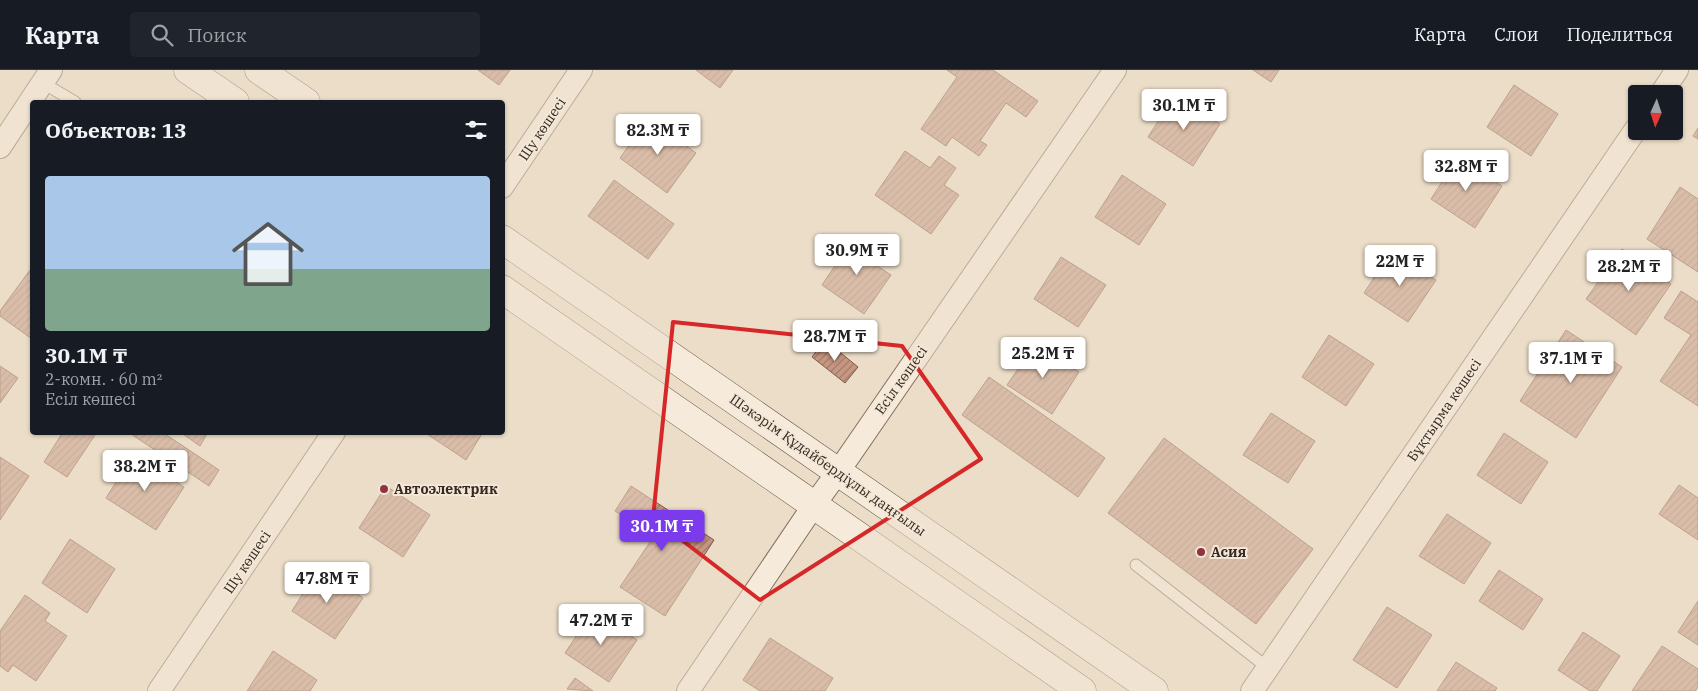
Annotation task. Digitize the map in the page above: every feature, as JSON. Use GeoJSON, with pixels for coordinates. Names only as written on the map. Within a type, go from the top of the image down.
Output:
{"type":"FeatureCollection","features":[{"type":"Feature","properties":{"kind":"main road"},"geometry":{"type":"LineString","coordinates":[[188,70],[231,100]]}},
{"type":"Feature","properties":{"kind":"main road"},"geometry":{"type":"LineString","coordinates":[[259,70],[303,100]]}},
{"type":"Feature","properties":{"kind":"main road","name":"Шәкәрім Құдайбердіұлы даңғылы"},"geometry":{"type":"LineString","coordinates":[[505,241],[1154,691]]}},
{"type":"Feature","properties":{"kind":"main road"},"geometry":{"type":"LineString","coordinates":[[505,290],[1082,691]]}},
{"type":"Feature","properties":{"kind":"street","name":"Шу көшесі"},"geometry":{"type":"LineString","coordinates":[[505,183],[582,70]]}},
{"type":"Feature","properties":{"kind":"street","name":"Есіл көшесі"},"geometry":{"type":"LineString","coordinates":[[688,691],[814,505],[1115,70]]}},
{"type":"Feature","properties":{"kind":"street"},"geometry":{"type":"LineString","coordinates":[[1667,85],[1677,70]]}},
{"type":"Feature","properties":{"kind":"street"},"geometry":{"type":"LineString","coordinates":[[31,100],[47,76]]}},
{"type":"Feature","properties":{"kind":"street"},"geometry":{"type":"LineString","coordinates":[[0,147],[30,102]]}},
{"type":"Feature","properties":{"kind":"street","name":"Бұқтырма көшесі"},"geometry":{"type":"LineString","coordinates":[[1252,691],[1628,140]]}},
{"type":"Feature","properties":{"kind":"street","name":"Шу көшесі"},"geometry":{"type":"LineString","coordinates":[[159,691],[332,435]]}},
{"type":"Feature","properties":{"kind":"lane"},"geometry":{"type":"LineString","coordinates":[[47,76],[73,100]]}},
{"type":"Feature","properties":{"kind":"lane"},"geometry":{"type":"LineString","coordinates":[[1136,565],[1268,668]]}},
{"type":"Feature","properties":{"kind":"highlighted area"},"geometry":{"type":"Polygon","coordinates":[[[673,322],[902,346],[981,459],[760,600],[653,518],[673,322]]]}},
{"type":"Feature","properties":{"kind":"building"},"geometry":{"type":"Polygon","coordinates":[[[478,70],[510,70],[499,85],[478,70]]]}},
{"type":"Feature","properties":{"kind":"building"},"geometry":{"type":"Polygon","coordinates":[[[696,70],[733,70],[720,88],[696,70]]]}},
{"type":"Feature","properties":{"kind":"building"},"geometry":{"type":"Polygon","coordinates":[[[947,70],[993,70],[1038,101],[1026,117],[1006,103],[980,141],[987,145],[979,156],[952,137],[946,146],[921,129],[957,77],[947,70]]]}},
{"type":"Feature","properties":{"kind":"building"},"geometry":{"type":"Polygon","coordinates":[[[1253,70],[1279,70],[1271,82],[1253,70]]]}},
{"type":"Feature","properties":{"kind":"building"},"geometry":{"type":"Polygon","coordinates":[[[1514,85],[1558,114],[1531,156],[1487,127],[1514,85]]]}},
{"type":"Feature","properties":{"kind":"building"},"geometry":{"type":"Polygon","coordinates":[[[1175,95],[1220,124],[1193,166],[1148,137],[1175,95]]]}},
{"type":"Feature","properties":{"kind":"building"},"geometry":{"type":"Polygon","coordinates":[[[649,118],[696,153],[667,193],[620,158],[649,118]]]}},
{"type":"Feature","properties":{"kind":"building"},"geometry":{"type":"Polygon","coordinates":[[[1698,128],[1698,139],[1693,136],[1698,128]]]}},
{"type":"Feature","properties":{"kind":"building"},"geometry":{"type":"Polygon","coordinates":[[[905,151],[930,168],[939,156],[956,168],[944,185],[959,195],[931,234],[875,195],[905,151]]]}},
{"type":"Feature","properties":{"kind":"building"},"geometry":{"type":"Polygon","coordinates":[[[1458,157],[1502,186],[1475,228],[1431,199],[1458,157]]]}},
{"type":"Feature","properties":{"kind":"building"},"geometry":{"type":"Polygon","coordinates":[[[1122,175],[1166,204],[1139,245],[1095,217],[1122,175]]]}},
{"type":"Feature","properties":{"kind":"building"},"geometry":{"type":"Polygon","coordinates":[[[614,180],[674,224],[648,259],[588,216],[614,180]]]}},
{"type":"Feature","properties":{"kind":"building"},"geometry":{"type":"Polygon","coordinates":[[[1680,187],[1698,199],[1698,272],[1647,239],[1680,187]]]}},
{"type":"Feature","properties":{"kind":"building"},"geometry":{"type":"Polygon","coordinates":[[[855,236],[880,252],[873,263],[891,275],[864,314],[822,285],[855,236]]]}},
{"type":"Feature","properties":{"kind":"building"},"geometry":{"type":"Polygon","coordinates":[[[1622,249],[1671,284],[1636,335],[1586,299],[1622,249]]]}},
{"type":"Feature","properties":{"kind":"building"},"geometry":{"type":"Polygon","coordinates":[[[1391,252],[1436,280],[1408,322],[1364,293],[1391,252]]]}},
{"type":"Feature","properties":{"kind":"building"},"geometry":{"type":"Polygon","coordinates":[[[1061,257],[1106,285],[1078,327],[1034,299],[1061,257]]]}},
{"type":"Feature","properties":{"kind":"building"},"geometry":{"type":"Polygon","coordinates":[[[30,270],[30,338],[0,316],[0,311],[30,270]]]}},
{"type":"Feature","properties":{"kind":"building"},"geometry":{"type":"Polygon","coordinates":[[[1681,291],[1698,302],[1698,406],[1660,381],[1691,335],[1664,318],[1681,291]]]}},
{"type":"Feature","properties":{"kind":"building"},"geometry":{"type":"Polygon","coordinates":[[[1566,330],[1622,367],[1576,438],[1520,401],[1566,330]]]}},
{"type":"Feature","properties":{"kind":"building"},"geometry":{"type":"Polygon","coordinates":[[[1329,335],[1374,364],[1346,406],[1302,377],[1329,335]]]}},
{"type":"Feature","properties":{"kind":"building"},"geometry":{"type":"Polygon","coordinates":[[[825,340],[858,367],[845,383],[812,357],[825,340]]]}},
{"type":"Feature","properties":{"kind":"building"},"geometry":{"type":"Polygon","coordinates":[[[1035,344],[1079,372],[1052,414],[1007,385],[1035,344]]]}},
{"type":"Feature","properties":{"kind":"building"},"geometry":{"type":"Polygon","coordinates":[[[0,366],[18,378],[0,403],[0,366]]]}},
{"type":"Feature","properties":{"kind":"building"},"geometry":{"type":"Polygon","coordinates":[[[989,377],[1105,458],[1078,497],[962,415],[989,377]]]}},
{"type":"Feature","properties":{"kind":"building"},"geometry":{"type":"Polygon","coordinates":[[[1271,413],[1315,441],[1288,483],[1243,455],[1271,413]]]}},
{"type":"Feature","properties":{"kind":"building"},"geometry":{"type":"Polygon","coordinates":[[[1504,433],[1548,462],[1521,504],[1477,475],[1504,433]]]}},
{"type":"Feature","properties":{"kind":"building"},"geometry":{"type":"Polygon","coordinates":[[[61,435],[95,435],[67,477],[44,462],[61,435]]]}},
{"type":"Feature","properties":{"kind":"building"},"geometry":{"type":"Polygon","coordinates":[[[132,435],[166,435],[219,470],[209,486],[132,435]]]}},
{"type":"Feature","properties":{"kind":"building"},"geometry":{"type":"Polygon","coordinates":[[[184,435],[206,435],[200,446],[184,435]]]}},
{"type":"Feature","properties":{"kind":"building"},"geometry":{"type":"Polygon","coordinates":[[[428,435],[481,435],[466,460],[428,435]]]}},
{"type":"Feature","properties":{"kind":"building"},"geometry":{"type":"Polygon","coordinates":[[[1164,438],[1313,549],[1256,624],[1108,513],[1164,438]]]}},
{"type":"Feature","properties":{"kind":"building"},"geometry":{"type":"Polygon","coordinates":[[[133,455],[184,487],[156,530],[106,498],[133,455]]]}},
{"type":"Feature","properties":{"kind":"building"},"geometry":{"type":"Polygon","coordinates":[[[0,457],[29,476],[0,520],[0,457]]]}},
{"type":"Feature","properties":{"kind":"building"},"geometry":{"type":"Polygon","coordinates":[[[1679,485],[1698,498],[1698,540],[1659,514],[1679,485]]]}},
{"type":"Feature","properties":{"kind":"building"},"geometry":{"type":"Polygon","coordinates":[[[386,486],[430,515],[403,557],[359,528],[386,486]]]}},
{"type":"Feature","properties":{"kind":"building"},"geometry":{"type":"Polygon","coordinates":[[[631,486],[714,540],[665,616],[620,587],[654,536],[615,511],[631,486]]]}},
{"type":"Feature","properties":{"kind":"building"},"geometry":{"type":"Polygon","coordinates":[[[1447,514],[1491,543],[1464,584],[1419,556],[1447,514]]]}},
{"type":"Feature","properties":{"kind":"building"},"geometry":{"type":"Polygon","coordinates":[[[70,539],[115,569],[87,613],[42,583],[70,539]]]}},
{"type":"Feature","properties":{"kind":"building"},"geometry":{"type":"Polygon","coordinates":[[[318,569],[363,598],[335,639],[292,611],[318,569]]]}},
{"type":"Feature","properties":{"kind":"building"},"geometry":{"type":"Polygon","coordinates":[[[1499,570],[1543,599],[1523,630],[1479,601],[1499,570]]]}},
{"type":"Feature","properties":{"kind":"building"},"geometry":{"type":"Polygon","coordinates":[[[25,595],[50,613],[45,621],[67,636],[36,681],[13,665],[8,672],[0,666],[0,631],[25,595]]]}},
{"type":"Feature","properties":{"kind":"building"},"geometry":{"type":"Polygon","coordinates":[[[1698,601],[1698,645],[1678,632],[1698,601]]]}},
{"type":"Feature","properties":{"kind":"building"},"geometry":{"type":"Polygon","coordinates":[[[1387,607],[1432,635],[1397,688],[1353,660],[1387,607]]]}},
{"type":"Feature","properties":{"kind":"building"},"geometry":{"type":"Polygon","coordinates":[[[593,611],[637,640],[609,682],[565,653],[593,611]]]}},
{"type":"Feature","properties":{"kind":"building"},"geometry":{"type":"Polygon","coordinates":[[[1583,632],[1620,656],[1597,691],[1590,691],[1558,670],[1583,632]]]}},
{"type":"Feature","properties":{"kind":"building"},"geometry":{"type":"Polygon","coordinates":[[[770,638],[833,678],[825,691],[760,691],[743,680],[770,638]]]}},
{"type":"Feature","properties":{"kind":"building"},"geometry":{"type":"Polygon","coordinates":[[[1662,646],[1698,669],[1698,687],[1695,691],[1632,691],[1662,646]]]}},
{"type":"Feature","properties":{"kind":"building"},"geometry":{"type":"Polygon","coordinates":[[[273,651],[317,680],[310,691],[247,691],[273,651]]]}},
{"type":"Feature","properties":{"kind":"building"},"geometry":{"type":"Polygon","coordinates":[[[1456,662],[1497,688],[1495,691],[1437,691],[1456,662]]]}},
{"type":"Feature","properties":{"kind":"building"},"geometry":{"type":"Polygon","coordinates":[[[575,678],[593,691],[567,689],[575,678]]]}},
{"type":"Feature","properties":{"kind":"place","name":"Автоэлектрик"},"geometry":{"type":"Point","coordinates":[384,489]}},
{"type":"Feature","properties":{"kind":"place","name":"Асия"},"geometry":{"type":"Point","coordinates":[1201,552]}}]}
